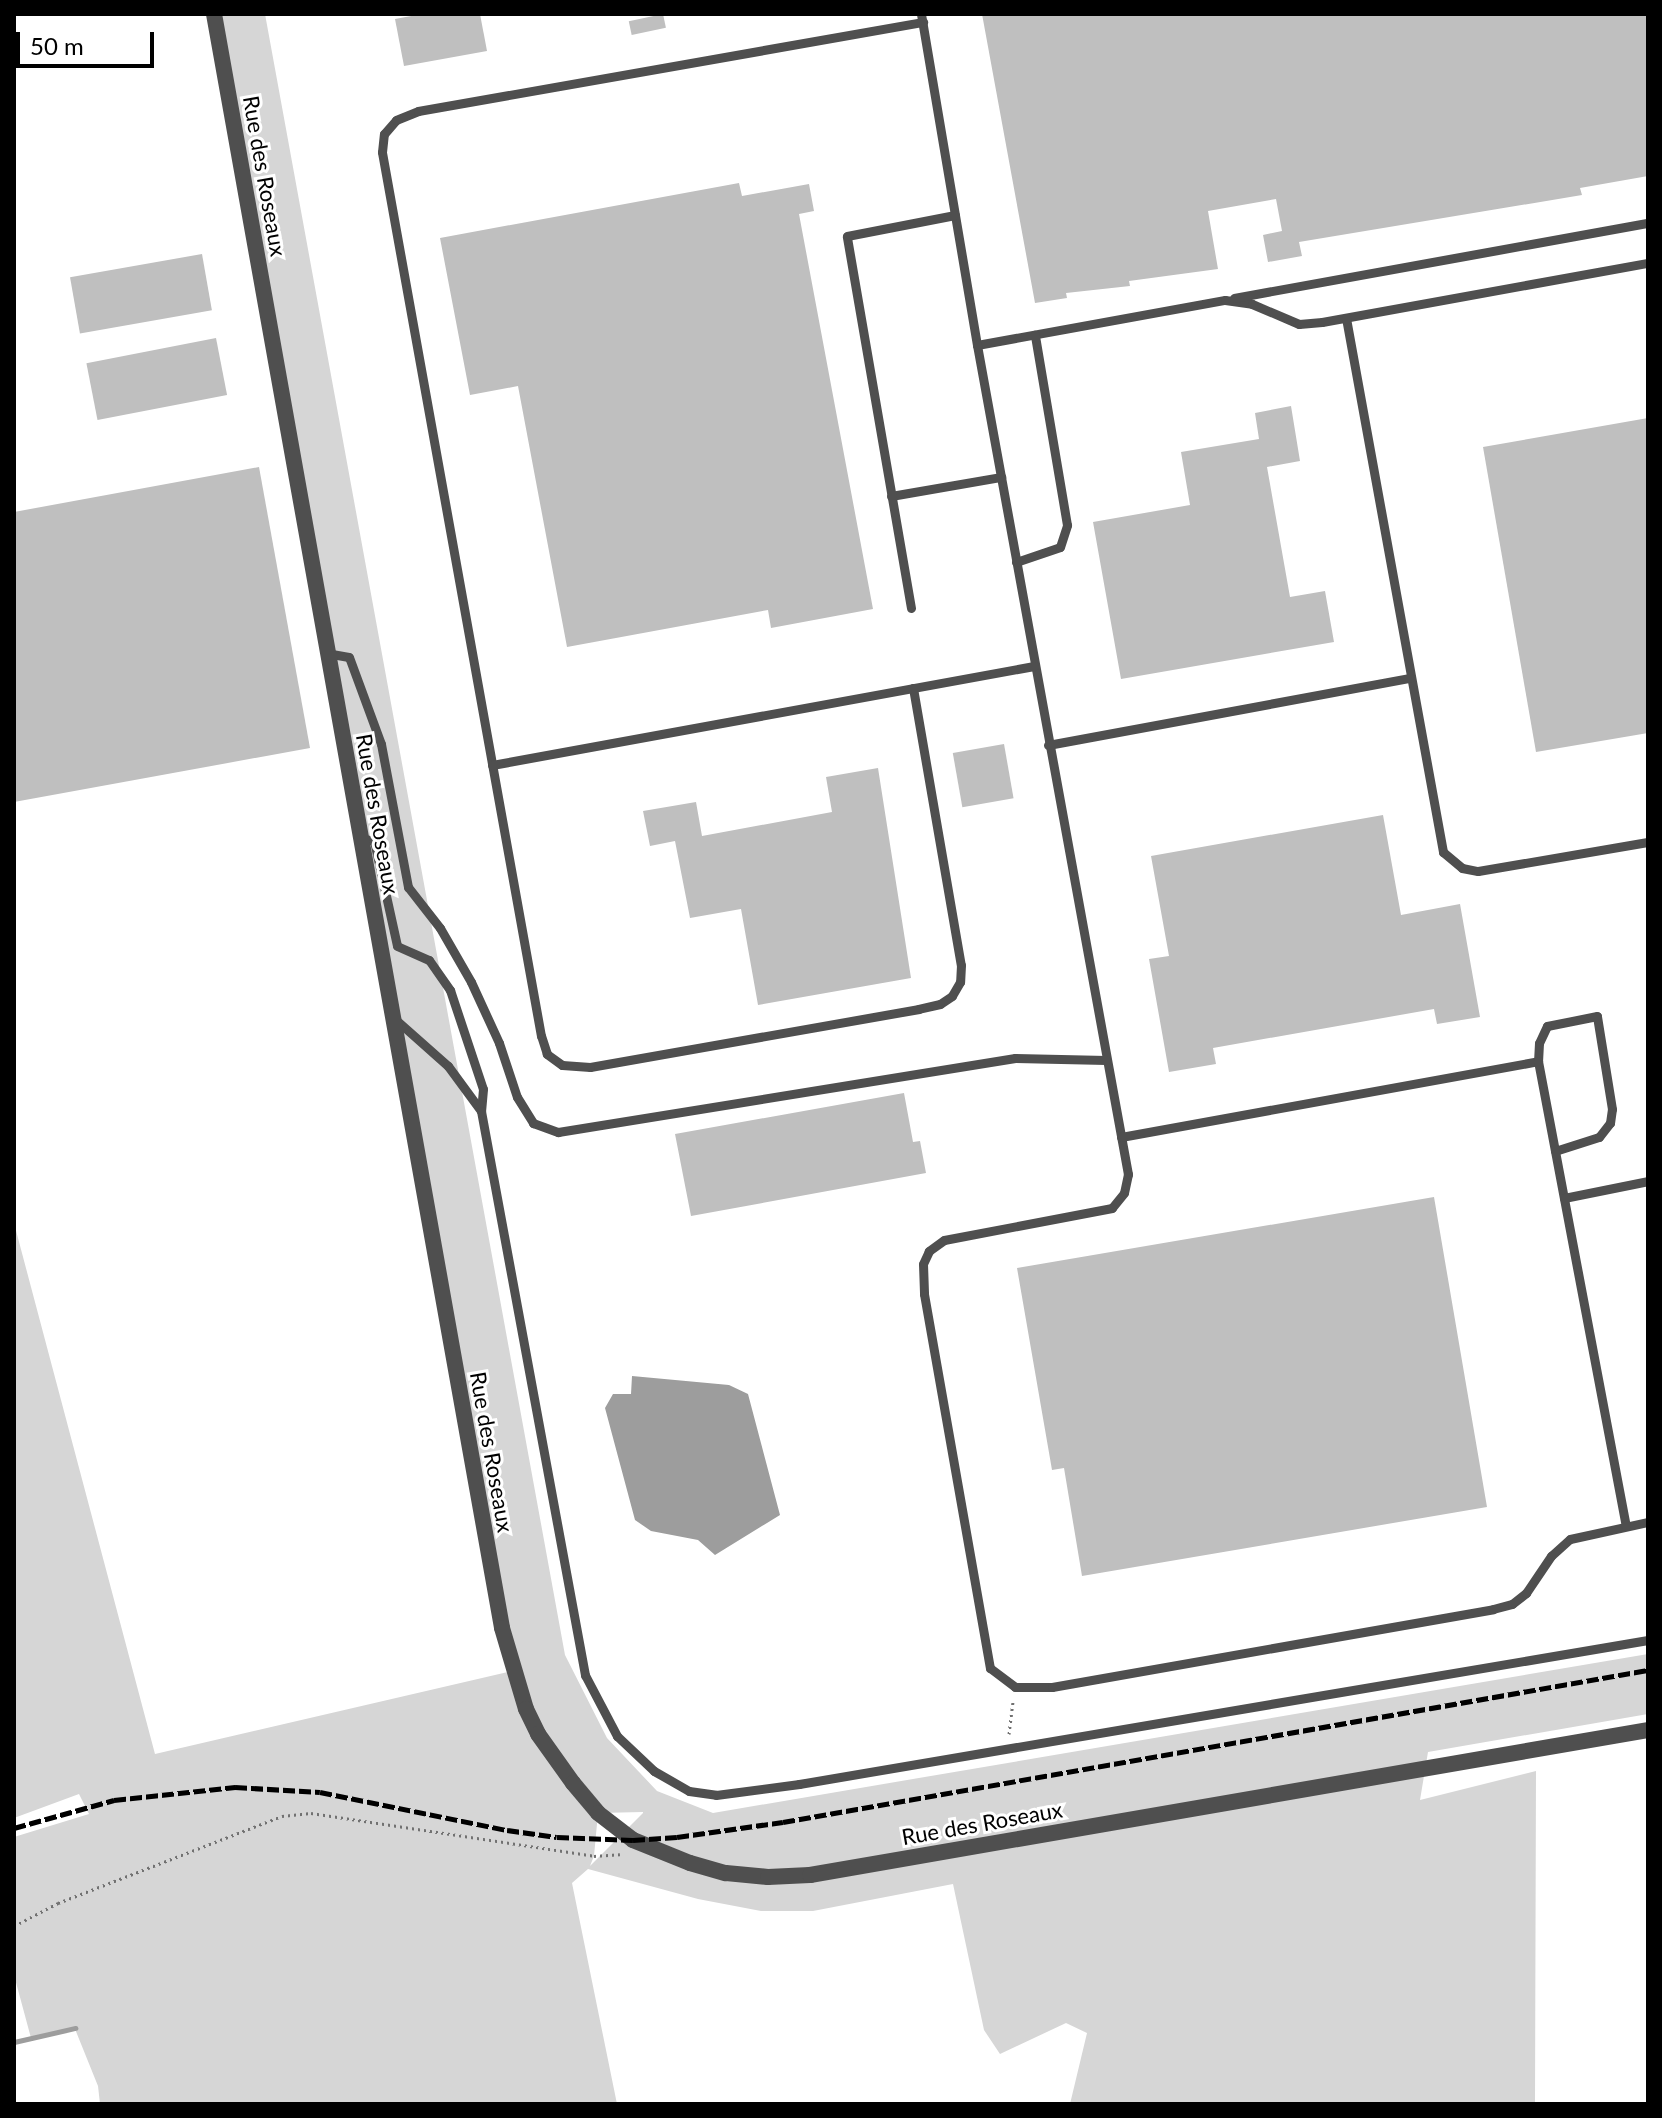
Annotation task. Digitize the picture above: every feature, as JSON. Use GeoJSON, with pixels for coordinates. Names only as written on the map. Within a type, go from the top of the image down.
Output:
{"type":"FeatureCollection","features":[{"type":"Feature","properties":{"kind":"street","name":"Rue des Roseaux"},"geometry":{"type":"LineString","coordinates":[[214,14],[477,1493],[513,1671],[538,1734],[598,1813],[633,1840],[690,1863],[726,1873],[768,1877],[810,1875],[1648,1730]]}},
{"type":"Feature","properties":{"kind":"lane"},"geometry":{"type":"LineString","coordinates":[[913,688],[961,965],[960,982],[952,996],[940,1004],[919,1009],[590,1067],[562,1065],[547,1054],[541,1036],[382,152],[384,134],[396,120],[418,111],[922,18],[977,345],[1127,1183],[1112,1208],[944,1240],[929,1251],[923,1264],[924,1294],[987,1657],[998,1677],[1015,1687],[1052,1687],[1493,1609],[1512,1604],[1526,1593],[1551,1556],[1570,1539],[1648,1522]]}},
{"type":"Feature","properties":{"kind":"lane"},"geometry":{"type":"LineString","coordinates":[[911,608],[847,236],[955,215]]}},
{"type":"Feature","properties":{"kind":"lane"},"geometry":{"type":"LineString","coordinates":[[977,345],[1648,223]]}},
{"type":"Feature","properties":{"kind":"lane"},"geometry":{"type":"LineString","coordinates":[[1225,300],[1252,304],[1299,324],[1648,263]]}},
{"type":"Feature","properties":{"kind":"lane"},"geometry":{"type":"LineString","coordinates":[[1346,318],[1439,839],[1450,862],[1478,871],[1648,842]]}},
{"type":"Feature","properties":{"kind":"lane"},"geometry":{"type":"LineString","coordinates":[[1016,562],[1060,547],[1067,525],[1035,335]]}},
{"type":"Feature","properties":{"kind":"lane"},"geometry":{"type":"LineString","coordinates":[[891,496],[1001,477]]}},
{"type":"Feature","properties":{"kind":"lane"},"geometry":{"type":"LineString","coordinates":[[326,653],[349,657],[381,744],[408,887],[440,928],[471,982],[499,1043],[517,1097],[533,1123],[558,1132],[1015,1058],[1106,1060]]}},
{"type":"Feature","properties":{"kind":"lane"},"geometry":{"type":"LineString","coordinates":[[492,765],[1034,666]]}},
{"type":"Feature","properties":{"kind":"lane"},"geometry":{"type":"LineString","coordinates":[[1048,745],[1410,678]]}},
{"type":"Feature","properties":{"kind":"lane"},"geometry":{"type":"LineString","coordinates":[[360,838],[374,841],[397,946],[429,960],[450,990],[483,1089],[481,1111],[585,1675],[617,1736],[654,1771],[689,1791],[716,1795],[1648,1640]]}},
{"type":"Feature","properties":{"kind":"lane"},"geometry":{"type":"LineString","coordinates":[[391,1016],[448,1066],[481,1111]]}},
{"type":"Feature","properties":{"kind":"lane"},"geometry":{"type":"LineString","coordinates":[[1555,1151],[1599,1137],[1610,1123],[1612,1109],[1597,1016],[1547,1026],[1539,1043],[1538,1061],[1555,1151],[1564,1198],[1626,1526]]}},
{"type":"Feature","properties":{"kind":"lane"},"geometry":{"type":"LineString","coordinates":[[1121,1137],[1538,1061]]}},
{"type":"Feature","properties":{"kind":"lane"},"geometry":{"type":"LineString","coordinates":[[1564,1198],[1648,1181]]}},
{"type":"Feature","properties":{"kind":"path"},"geometry":{"type":"LineString","coordinates":[[1007,1749],[1015,1687]]}},
{"type":"Feature","properties":{"kind":"path"},"geometry":{"type":"LineString","coordinates":[[14,1926],[58,1903],[282,1816],[311,1813],[594,1856],[626,1853]]}},
{"type":"Feature","properties":{"kind":"shaded area"},"geometry":{"type":"Polygon","coordinates":[[[214,14],[265,14],[565,1655],[607,1738],[657,1791],[713,1813],[1648,1654],[1648,1714],[1428,1752],[1420,1800],[1536,1771],[1535,2104],[1070,2104],[1087,2033],[1066,2023],[1000,2054],[984,2030],[953,1884],[813,1911],[761,1911],[698,1899],[588,1869],[572,1883],[617,2104],[100,2104],[98,2086],[75,2029],[31,2038],[14,1975],[14,1837],[89,1814],[79,1794],[14,1818],[14,1223],[155,1754],[512,1671],[214,14]],[[598,1813],[594,1856],[590,1866],[643,1813],[598,1813]]]}},
{"type":"Feature","properties":{"kind":"shaded area"},"geometry":{"type":"Polygon","coordinates":[[[632,1376],[729,1385],[748,1394],[780,1515],[715,1555],[698,1540],[651,1531],[635,1520],[605,1408],[613,1394],[631,1394],[632,1376]]]}},
{"type":"Feature","properties":{"kind":"building"},"geometry":{"type":"Polygon","coordinates":[[[422,14],[480,14],[487,51],[404,66],[395,19],[422,14]]]}},
{"type":"Feature","properties":{"kind":"building"},"geometry":{"type":"Polygon","coordinates":[[[663,14],[666,28],[632,35],[629,21],[663,14]]]}},
{"type":"Feature","properties":{"kind":"building"},"geometry":{"type":"Polygon","coordinates":[[[982,14],[1648,14],[1648,176],[1580,188],[1582,195],[1299,242],[1302,256],[1268,262],[1263,235],[1282,231],[1276,199],[1208,211],[1218,269],[1129,281],[1130,286],[1066,293],[1067,298],[1035,303],[982,14]]]}},
{"type":"Feature","properties":{"kind":"building"},"geometry":{"type":"Polygon","coordinates":[[[739,183],[742,196],[809,184],[814,211],[799,214],[873,609],[771,628],[768,610],[567,647],[518,386],[470,395],[440,238],[739,183]]]}},
{"type":"Feature","properties":{"kind":"building"},"geometry":{"type":"Polygon","coordinates":[[[202,254],[212,310],[80,333],[70,277],[202,254]]]}},
{"type":"Feature","properties":{"kind":"building"},"geometry":{"type":"Polygon","coordinates":[[[216,338],[227,395],[97,420],[86,363],[216,338]]]}},
{"type":"Feature","properties":{"kind":"building"},"geometry":{"type":"Polygon","coordinates":[[[1291,406],[1300,461],[1267,467],[1290,597],[1325,591],[1334,642],[1121,679],[1093,522],[1190,505],[1181,452],[1259,439],[1255,413],[1291,406]]]}},
{"type":"Feature","properties":{"kind":"building"},"geometry":{"type":"Polygon","coordinates":[[[1648,418],[1648,733],[1536,752],[1483,447],[1648,418]]]}},
{"type":"Feature","properties":{"kind":"building"},"geometry":{"type":"Polygon","coordinates":[[[259,467],[310,748],[14,802],[14,512],[259,467]]]}},
{"type":"Feature","properties":{"kind":"building"},"geometry":{"type":"Polygon","coordinates":[[[1004,744],[1014,798],[962,807],[953,753],[1004,744]]]}},
{"type":"Feature","properties":{"kind":"building"},"geometry":{"type":"Polygon","coordinates":[[[878,768],[911,978],[758,1005],[741,909],[690,918],[675,841],[650,846],[643,811],[696,802],[702,836],[832,812],[826,777],[878,768]]]}},
{"type":"Feature","properties":{"kind":"building"},"geometry":{"type":"Polygon","coordinates":[[[1383,815],[1401,915],[1460,904],[1480,1017],[1437,1024],[1434,1009],[1213,1048],[1216,1064],[1169,1072],[1149,959],[1169,956],[1151,856],[1383,815]]]}},
{"type":"Feature","properties":{"kind":"building"},"geometry":{"type":"Polygon","coordinates":[[[904,1093],[913,1142],[920,1141],[926,1173],[691,1216],[675,1134],[904,1093]]]}},
{"type":"Feature","properties":{"kind":"building"},"geometry":{"type":"Polygon","coordinates":[[[1434,1197],[1487,1507],[1082,1576],[1064,1468],[1052,1470],[1017,1268],[1434,1197]]]}},
{"type":"Feature","properties":{"kind":"waterway"},"geometry":{"type":"LineString","coordinates":[[14,2042],[75,2028]]}},
{"type":"Feature","properties":{"kind":"railway"},"geometry":{"type":"LineString","coordinates":[[14,1828],[114,1800],[235,1787],[320,1792],[507,1830],[557,1837],[633,1840],[677,1837],[783,1822],[1648,1670]]}}]}
